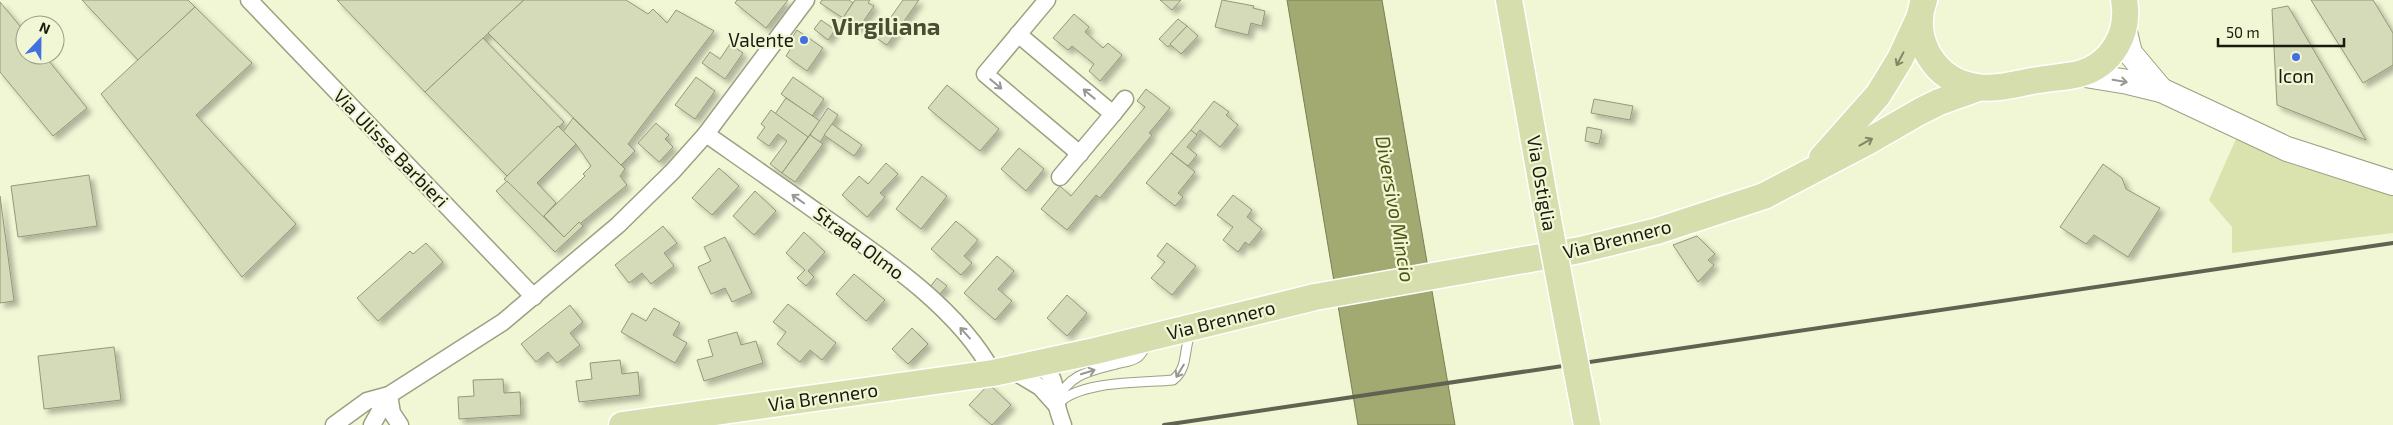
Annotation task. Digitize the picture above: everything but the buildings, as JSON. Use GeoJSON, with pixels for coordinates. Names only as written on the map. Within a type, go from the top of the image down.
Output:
{"type":"FeatureCollection","features":[{"type":"Feature","properties":{"kind":"main road","name":"Via Ostiglia"},"geometry":{"type":"LineString","coordinates":[[1508,0],[1587,425]]}},
{"type":"Feature","properties":{"kind":"main road"},"geometry":{"type":"LineString","coordinates":[[1923,4],[1921,38],[1932,61],[1955,81],[1978,88],[2079,74],[2096,67],[2106,59],[2118,44],[2125,8]]}},
{"type":"Feature","properties":{"kind":"main road","name":"Via Brennero"},"geometry":{"type":"LineString","coordinates":[[1808,173],[1878,95],[1900,59],[1923,4]]}},
{"type":"Feature","properties":{"kind":"main road"},"geometry":{"type":"LineString","coordinates":[[2125,8],[2130,53],[2161,90]]}},
{"type":"Feature","properties":{"kind":"main road"},"geometry":{"type":"LineString","coordinates":[[2079,74],[2128,82],[2161,90],[2287,149],[2393,183]]}},
{"type":"Feature","properties":{"kind":"main road","name":"Via Brennero"},"geometry":{"type":"LineString","coordinates":[[622,425],[1002,371],[1315,297],[1580,250],[1657,231],[1764,196],[1926,108],[1978,88]]}},
{"type":"Feature","properties":{"kind":"street","name":"Via Ulisse Barbieri"},"geometry":{"type":"LineString","coordinates":[[249,0],[534,297]]}},
{"type":"Feature","properties":{"kind":"street"},"geometry":{"type":"LineString","coordinates":[[334,425],[367,401],[389,395],[503,322],[618,225],[673,171],[706,134],[806,0]]}},
{"type":"Feature","properties":{"kind":"street"},"geometry":{"type":"LineString","coordinates":[[1047,0],[985,74],[1080,154]]}},
{"type":"Feature","properties":{"kind":"street"},"geometry":{"type":"LineString","coordinates":[[1018,34],[1113,114]]}},
{"type":"Feature","properties":{"kind":"street"},"geometry":{"type":"LineString","coordinates":[[1060,177],[1125,99]]}},
{"type":"Feature","properties":{"kind":"street","name":"Strada Olmo"},"geometry":{"type":"LineString","coordinates":[[706,134],[882,258],[963,330],[1002,371]]}},
{"type":"Feature","properties":{"kind":"street"},"geometry":{"type":"LineString","coordinates":[[1036,364],[1044,368],[1054,380],[1057,406],[1063,425]]}},
{"type":"Feature","properties":{"kind":"street"},"geometry":{"type":"LineString","coordinates":[[1002,371],[1040,387],[1057,406]]}},
{"type":"Feature","properties":{"kind":"street"},"geometry":{"type":"LineString","coordinates":[[372,425],[389,395]]}},
{"type":"Feature","properties":{"kind":"street"},"geometry":{"type":"LineString","coordinates":[[389,395],[392,412],[400,425]]}},
{"type":"Feature","properties":{"kind":"street"},"geometry":{"type":"LineString","coordinates":[[351,425],[357,408]]}},
{"type":"Feature","properties":{"kind":"lane"},"geometry":{"type":"LineString","coordinates":[[1057,406],[1061,400],[1073,394],[1119,383],[1173,380],[1179,375],[1184,366],[1190,334],[1195,326]]}},
{"type":"Feature","properties":{"kind":"lane"},"geometry":{"type":"LineString","coordinates":[[1057,406],[1060,394],[1073,378],[1134,360],[1141,354],[1152,337]]}},
{"type":"Feature","properties":{"kind":"shaded area"},"geometry":{"type":"Polygon","coordinates":[[[2236,139],[2393,196],[2393,233],[2232,253],[2232,227],[2209,200],[2236,139]]]}},
{"type":"Feature","properties":{"kind":"water","name":"Diversivo Mincio"},"geometry":{"type":"Polygon","coordinates":[[[1287,0],[1382,0],[1455,425],[1358,425],[1287,0]]]}},
{"type":"Feature","properties":{"kind":"railway"},"geometry":{"type":"LineString","coordinates":[[1164,425],[2393,243]]}},
{"type":"Feature","properties":{"kind":"place","name":"Valente"},"geometry":{"type":"Point","coordinates":[804,40]}},
{"type":"Feature","properties":{"kind":"place","name":"Icon"},"geometry":{"type":"Point","coordinates":[2296,57]}},
{"type":"Feature","properties":{"kind":"district","name":"Virgiliana"},"geometry":{"type":"Point","coordinates":[886,27]}}]}
